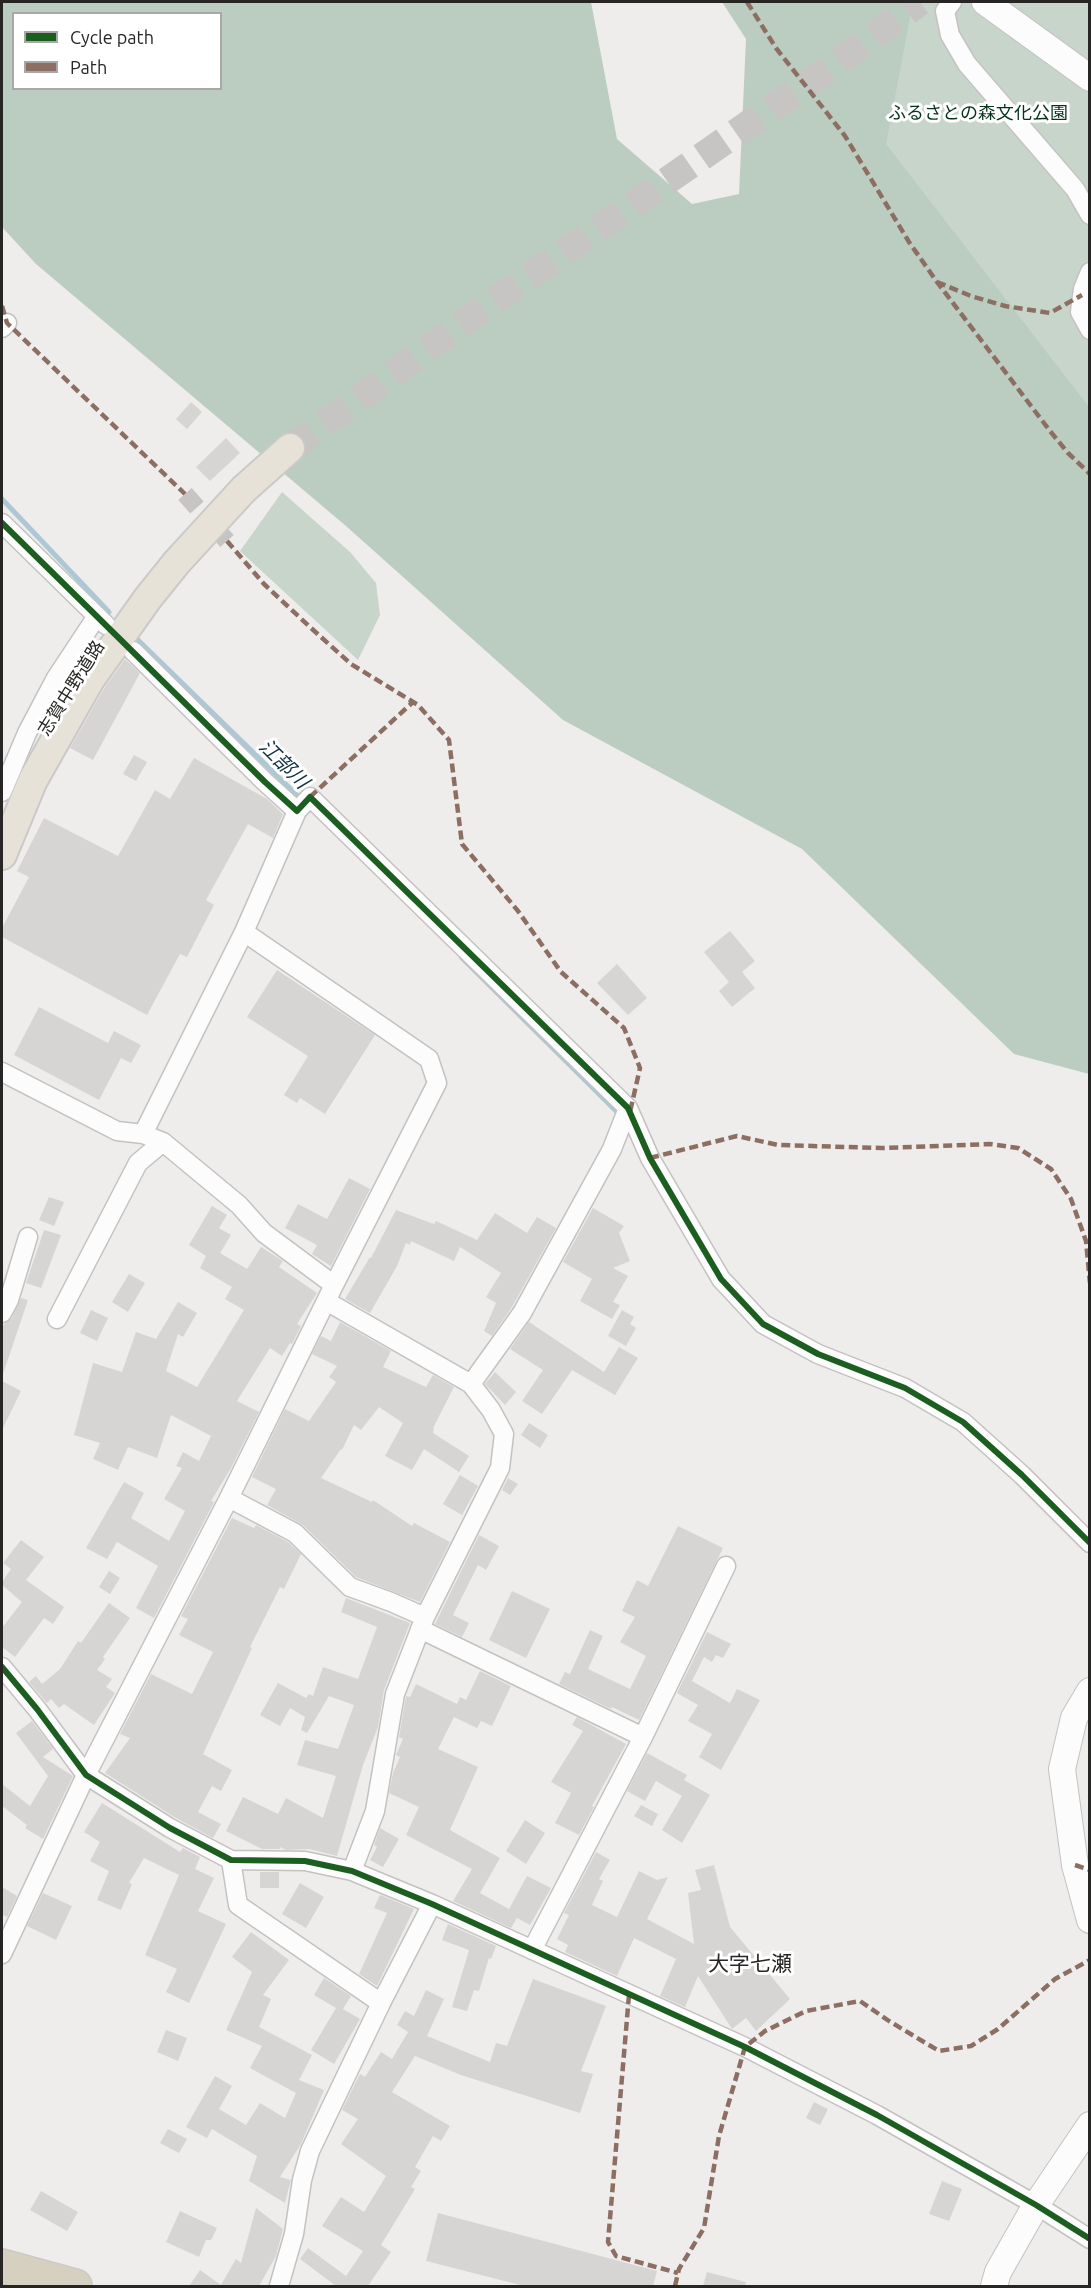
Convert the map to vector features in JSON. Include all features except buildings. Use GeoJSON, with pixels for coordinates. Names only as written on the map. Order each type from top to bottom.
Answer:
{"type":"FeatureCollection","features":[{"type":"Feature","properties":{"kind":"highway"},"geometry":{"type":"LineString","coordinates":[[2,2266],[75,2286]]}},
{"type":"Feature","properties":{"kind":"main road","name":"志賀中野道路"},"geometry":{"type":"LineString","coordinates":[[2,855],[33,780],[89,681],[128,625],[209,526],[244,489],[290,448]]}},
{"type":"Feature","properties":{"kind":"street"},"geometry":{"type":"LineString","coordinates":[[952,2],[945,11],[950,35],[967,64],[1075,189],[1089,215]]}},
{"type":"Feature","properties":{"kind":"street"},"geometry":{"type":"LineString","coordinates":[[985,2],[1089,78]]}},
{"type":"Feature","properties":{"kind":"street"},"geometry":{"type":"LineString","coordinates":[[1089,272],[1083,289],[1080,312],[1089,330]]}},
{"type":"Feature","properties":{"kind":"street"},"geometry":{"type":"LineString","coordinates":[[2,523],[101,620],[56,678],[27,733],[2,792]]}},
{"type":"Feature","properties":{"kind":"street"},"geometry":{"type":"LineString","coordinates":[[133,651],[297,811]]}},
{"type":"Feature","properties":{"kind":"street"},"geometry":{"type":"LineString","coordinates":[[143,1134],[243,932],[297,811],[310,797],[628,1108],[650,1158],[721,1279],[763,1323],[818,1354],[905,1388],[963,1422],[1022,1475],[1089,1543]]}},
{"type":"Feature","properties":{"kind":"street"},"geometry":{"type":"LineString","coordinates":[[2,1954],[86,1775],[229,1498],[437,1083],[429,1059],[243,932]]}},
{"type":"Feature","properties":{"kind":"street"},"geometry":{"type":"LineString","coordinates":[[2,1072],[117,1131],[143,1134],[163,1142],[239,1205],[264,1233],[330,1293],[471,1384],[491,1410],[504,1434],[500,1468],[422,1623],[395,1694],[375,1811],[352,1871]]}},
{"type":"Feature","properties":{"kind":"street"},"geometry":{"type":"LineString","coordinates":[[471,1384],[522,1313],[612,1149],[628,1108]]}},
{"type":"Feature","properties":{"kind":"street"},"geometry":{"type":"LineString","coordinates":[[57,1319],[138,1163],[163,1142]]}},
{"type":"Feature","properties":{"kind":"street"},"geometry":{"type":"LineString","coordinates":[[2,1313],[9,1300],[28,1237]]}},
{"type":"Feature","properties":{"kind":"street"},"geometry":{"type":"LineString","coordinates":[[229,1498],[296,1533],[350,1587],[391,1602],[422,1623],[643,1737]]}},
{"type":"Feature","properties":{"kind":"street"},"geometry":{"type":"LineString","coordinates":[[532,1950],[643,1737],[726,1566]]}},
{"type":"Feature","properties":{"kind":"street"},"geometry":{"type":"LineString","coordinates":[[2,1667],[37,1709],[86,1775],[170,1828],[231,1860],[305,1861],[352,1871],[432,1904],[755,2052],[877,2115],[1036,2205],[1089,2239]]}},
{"type":"Feature","properties":{"kind":"street"},"geometry":{"type":"LineString","coordinates":[[1089,1691],[1074,1718],[1062,1768],[1075,1865],[1089,1920]]}},
{"type":"Feature","properties":{"kind":"street"},"geometry":{"type":"LineString","coordinates":[[231,1860],[238,1905],[381,2003]]}},
{"type":"Feature","properties":{"kind":"street"},"geometry":{"type":"LineString","coordinates":[[279,2286],[294,2234],[302,2180],[310,2151],[381,2003],[432,1904]]}},
{"type":"Feature","properties":{"kind":"street"},"geometry":{"type":"LineString","coordinates":[[994,2286],[998,2272],[1036,2205],[1089,2125]]}},
{"type":"Feature","properties":{"kind":"green space"},"geometry":{"type":"Polygon","coordinates":[[[2,2],[591,2],[617,139],[692,204],[739,194],[746,39],[722,2],[913,2],[886,144],[1089,407],[1089,1074],[1014,1054],[802,849],[563,720],[346,526],[36,264],[2,227],[2,2]]]}},
{"type":"Feature","properties":{"kind":"green space","name":"ふるさとの森文化公園"},"geometry":{"type":"Polygon","coordinates":[[[768,2],[1089,2],[1089,445],[768,2]]]}},
{"type":"Feature","properties":{"kind":"green space"},"geometry":{"type":"Polygon","coordinates":[[[282,492],[350,552],[376,583],[380,615],[358,660],[240,551],[282,492]]]}},
{"type":"Feature","properties":{"kind":"waterway","name":"江部川"},"geometry":{"type":"LineString","coordinates":[[2,499],[109,612]]}},
{"type":"Feature","properties":{"kind":"waterway","name":"江部川"},"geometry":{"type":"LineString","coordinates":[[137,639],[302,800]]}},
{"type":"Feature","properties":{"kind":"waterway","name":"江部川"},"geometry":{"type":"LineString","coordinates":[[462,958],[616,1111]]}},
{"type":"Feature","properties":{"kind":"tunnel"},"geometry":{"type":"LineString","coordinates":[[290,448],[474,315],[812,80],[920,2]]}},
{"type":"Feature","properties":{"kind":"tunnel"},"geometry":{"type":"LineString","coordinates":[[185,494],[227,541]]}},
{"type":"Feature","properties":{"kind":"marked path"},"geometry":{"type":"LineString","coordinates":[[747,2],[776,48],[845,136],[909,242],[937,282],[1050,431],[1068,453],[1090,474]]}},
{"type":"Feature","properties":{"kind":"marked path"},"geometry":{"type":"LineString","coordinates":[[937,282],[971,296],[1005,306],[1050,313],[1082,295]]}},
{"type":"Feature","properties":{"kind":"marked path"},"geometry":{"type":"LineString","coordinates":[[2,306],[7,323],[185,494]]}},
{"type":"Feature","properties":{"kind":"marked path"},"geometry":{"type":"LineString","coordinates":[[227,541],[264,584],[351,664],[418,705],[449,740],[462,844],[518,911],[561,972],[624,1028],[640,1068],[630,1112]]}},
{"type":"Feature","properties":{"kind":"marked path"},"geometry":{"type":"LineString","coordinates":[[310,797],[413,702]]}},
{"type":"Feature","properties":{"kind":"marked path"},"geometry":{"type":"LineString","coordinates":[[650,1158],[737,1136],[778,1145],[882,1148],[990,1144],[1018,1148],[1051,1169],[1071,1199],[1086,1241],[1090,1283]]}},
{"type":"Feature","properties":{"kind":"marked path"},"geometry":{"type":"LineString","coordinates":[[1075,1865],[1090,1870]]}},
{"type":"Feature","properties":{"kind":"marked path"},"geometry":{"type":"LineString","coordinates":[[675,2286],[679,2269],[704,2228],[719,2136],[745,2047],[765,2031],[806,2011],[860,2001],[939,2051],[971,2046],[998,2029],[1055,1979],[1090,1960]]}},
{"type":"Feature","properties":{"kind":"marked path"},"geometry":{"type":"LineString","coordinates":[[629,1995],[608,2242],[616,2256],[678,2273]]}},
{"type":"Feature","properties":{"kind":"cycle path"},"geometry":{"type":"LineString","coordinates":[[2,523],[297,811],[310,797],[628,1108],[650,1158],[721,1279],[763,1324],[818,1354],[905,1388],[963,1422],[1022,1475],[1090,1543]]}},
{"type":"Feature","properties":{"kind":"cycle path"},"geometry":{"type":"LineString","coordinates":[[2,1667],[37,1709],[86,1775],[170,1828],[231,1860],[305,1861],[352,1871],[432,1904],[745,2047],[877,2115],[1036,2205],[1090,2239]]}},
{"type":"Feature","properties":{"kind":"district","name":"大字七瀬"},"geometry":{"type":"Point","coordinates":[750,1964]}}]}
